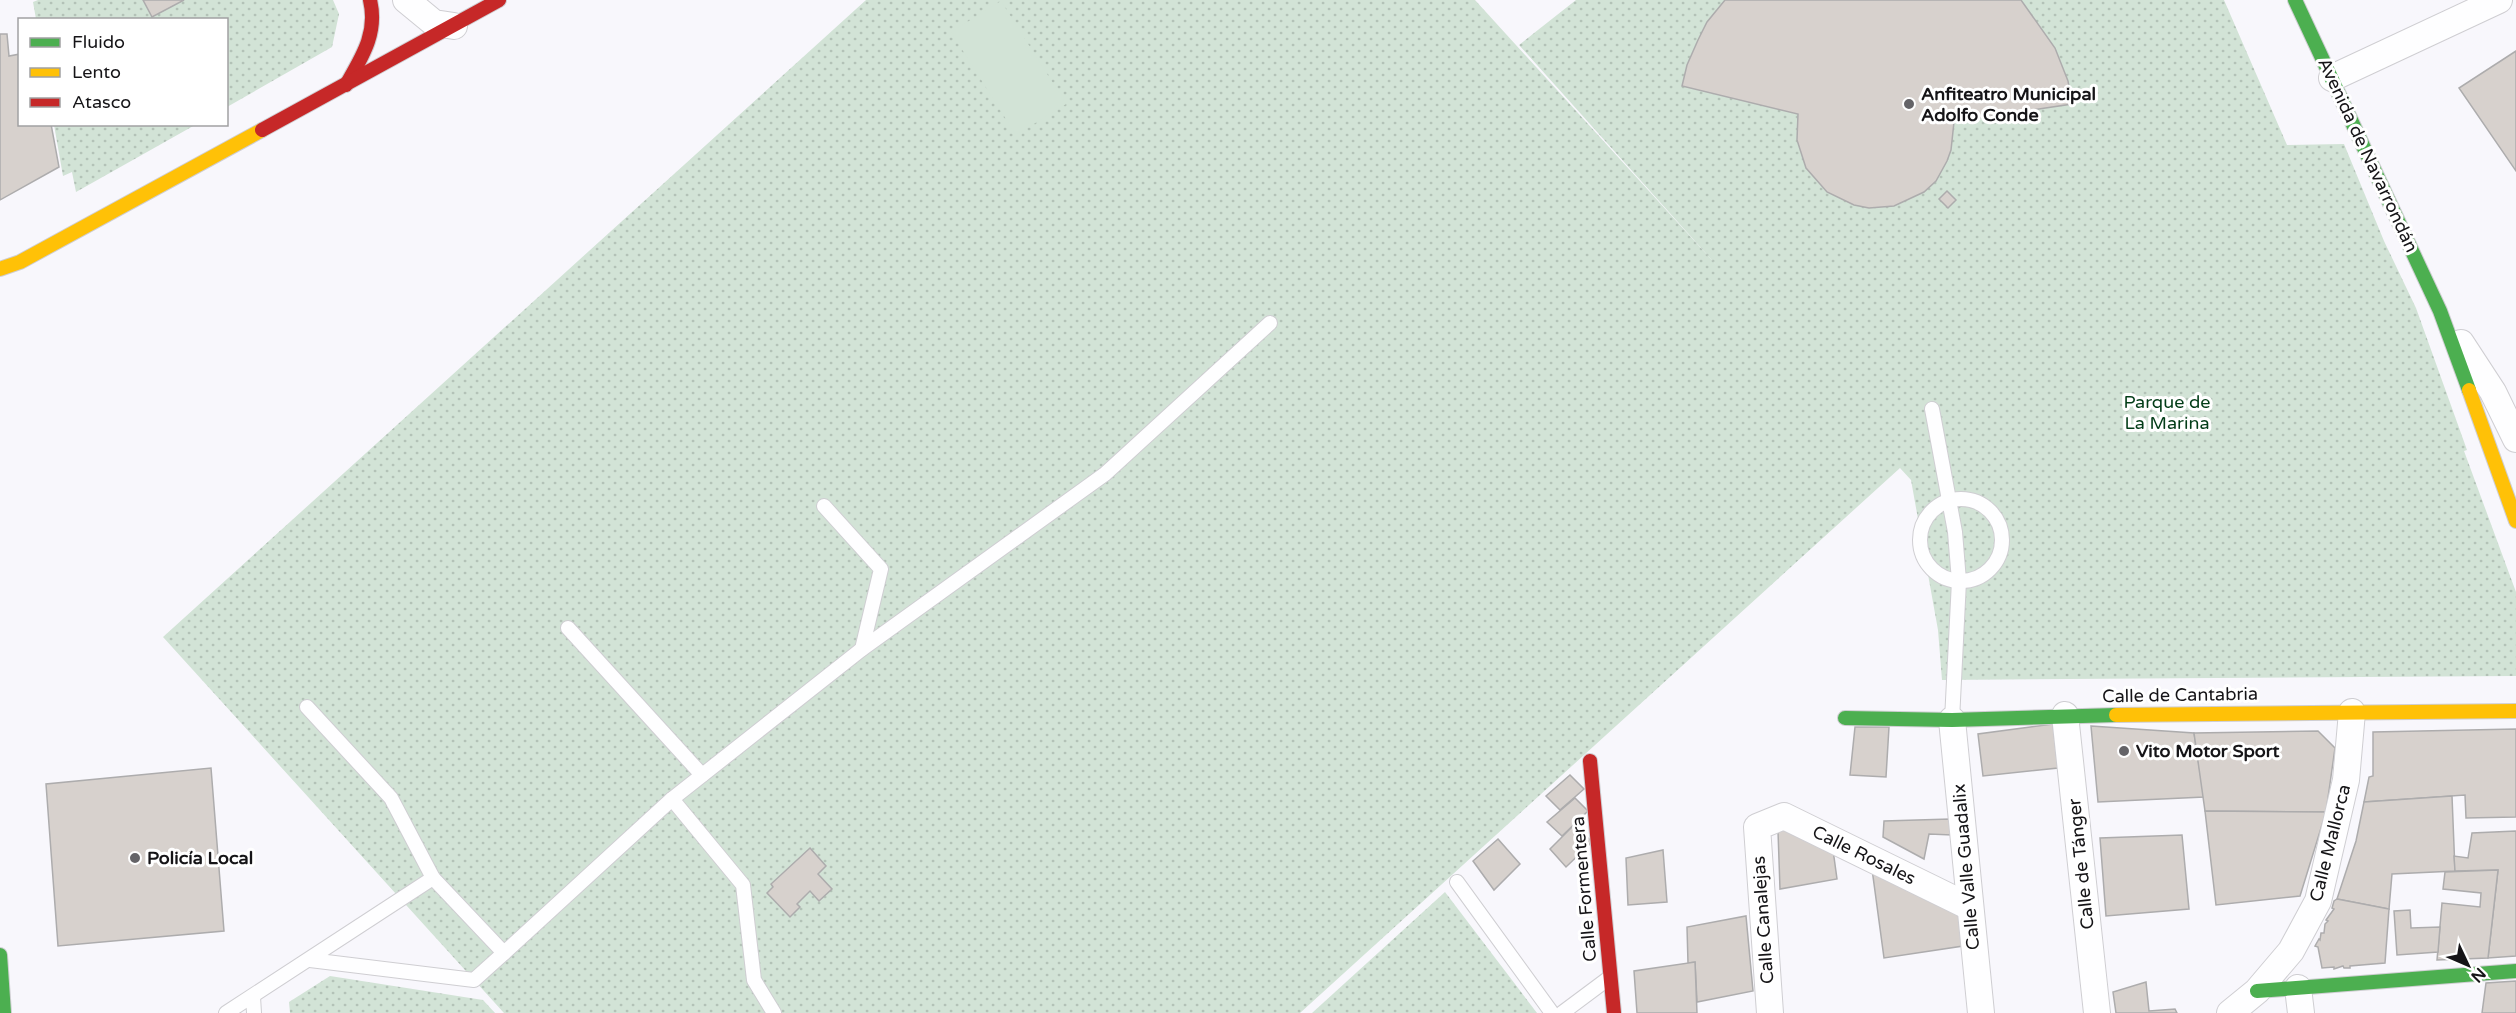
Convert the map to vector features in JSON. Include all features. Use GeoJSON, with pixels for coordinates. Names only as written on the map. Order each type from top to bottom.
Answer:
{"type":"FeatureCollection","features":[{"type":"Feature","properties":{"kind":"street"},"geometry":{"type":"LineString","coordinates":[[346,85],[372,39],[374,12],[370,0]]}},
{"type":"Feature","properties":{"kind":"street"},"geometry":{"type":"LineString","coordinates":[[406,0],[434,23],[454,26]]}},
{"type":"Feature","properties":{"kind":"street"},"geometry":{"type":"LineString","coordinates":[[0,269],[20,262],[499,0]]}},
{"type":"Feature","properties":{"kind":"street","name":"Avenida de Navarrondán"},"geometry":{"type":"LineString","coordinates":[[2295,0],[2440,311],[2516,521]]}},
{"type":"Feature","properties":{"kind":"street"},"geometry":{"type":"LineString","coordinates":[[2332,78],[2499,0]]}},
{"type":"Feature","properties":{"kind":"street"},"geometry":{"type":"LineString","coordinates":[[0,279],[20,262]]}},
{"type":"Feature","properties":{"kind":"street","name":"Avenida de Navarrondán"},"geometry":{"type":"LineString","coordinates":[[2440,311],[2493,392],[2516,439]]}},
{"type":"Feature","properties":{"kind":"street","name":"Calle de Cantabria"},"geometry":{"type":"LineString","coordinates":[[1845,718],[1952,720],[2065,715],[2516,711]]}},
{"type":"Feature","properties":{"kind":"street","name":"Calle Mallorca"},"geometry":{"type":"LineString","coordinates":[[2230,1013],[2257,991],[2291,951],[2318,901],[2346,780],[2352,712]]}},
{"type":"Feature","properties":{"kind":"street","name":"Calle de Tánger"},"geometry":{"type":"LineString","coordinates":[[2065,715],[2097,1013]]}},
{"type":"Feature","properties":{"kind":"street","name":"Calle Valle Guadalix"},"geometry":{"type":"LineString","coordinates":[[1952,720],[1981,1013]]}},
{"type":"Feature","properties":{"kind":"street","name":"Calle Formentera"},"geometry":{"type":"LineString","coordinates":[[1590,761],[1614,1013]]}},
{"type":"Feature","properties":{"kind":"street","name":"Calle Rosales"},"geometry":{"type":"LineString","coordinates":[[1756,827],[1784,816],[1970,907]]}},
{"type":"Feature","properties":{"kind":"street","name":"Calle Canalejas"},"geometry":{"type":"LineString","coordinates":[[1756,827],[1770,1013]]}},
{"type":"Feature","properties":{"kind":"street"},"geometry":{"type":"LineString","coordinates":[[0,955],[4,1013]]}},
{"type":"Feature","properties":{"kind":"street"},"geometry":{"type":"LineString","coordinates":[[2257,991],[2299,1000],[2516,971]]}},
{"type":"Feature","properties":{"kind":"lane"},"geometry":{"type":"LineString","coordinates":[[310,960],[474,980],[672,799],[862,649],[1105,474],[1270,323]]}},
{"type":"Feature","properties":{"kind":"lane"},"geometry":{"type":"LineString","coordinates":[[1932,409],[1955,532],[1959,581],[1952,720]]}},
{"type":"Feature","properties":{"kind":"lane"},"geometry":{"type":"LineString","coordinates":[[1959,499],[1980,503],[1998,521],[2002,535],[2001,549],[1996,562],[1986,573],[1973,580],[1959,581],[1947,579],[1935,573],[1921,552],[1920,539],[1922,527],[1928,515],[1937,506],[1959,499]]}},
{"type":"Feature","properties":{"kind":"lane"},"geometry":{"type":"LineString","coordinates":[[824,506],[881,569],[862,649]]}},
{"type":"Feature","properties":{"kind":"lane"},"geometry":{"type":"LineString","coordinates":[[568,628],[702,775]]}},
{"type":"Feature","properties":{"kind":"lane"},"geometry":{"type":"LineString","coordinates":[[307,707],[391,798],[433,878],[504,953]]}},
{"type":"Feature","properties":{"kind":"lane"},"geometry":{"type":"LineString","coordinates":[[672,799],[743,885],[754,980],[774,1013]]}},
{"type":"Feature","properties":{"kind":"lane"},"geometry":{"type":"LineString","coordinates":[[226,1013],[433,878]]}},
{"type":"Feature","properties":{"kind":"lane"},"geometry":{"type":"LineString","coordinates":[[1457,882],[1552,1013]]}},
{"type":"Feature","properties":{"kind":"lane"},"geometry":{"type":"LineString","coordinates":[[1562,1013],[1610,976]]}},
{"type":"Feature","properties":{"kind":"lane"},"geometry":{"type":"LineString","coordinates":[[253,997],[254,1013]]}},
{"type":"Feature","properties":{"kind":"green space"},"geometry":{"type":"Polygon","coordinates":[[[38,0],[333,0],[339,14],[332,47],[228,106],[228,18],[36,18],[33,2],[38,0]]]}},
{"type":"Feature","properties":{"kind":"green space","name":"Parque de La Marina"},"geometry":{"type":"Polygon","coordinates":[[[866,0],[1475,0],[1720,269],[1519,45],[1576,0],[2224,0],[2287,145],[2344,144],[2384,241],[2416,308],[2467,450],[2464,451],[2516,592],[2516,676],[1942,680],[1938,630],[1911,480],[1900,468],[1300,1013],[504,1013],[163,637],[866,0]]]}},
{"type":"Feature","properties":{"kind":"green space"},"geometry":{"type":"Polygon","coordinates":[[[1001,1],[1066,104],[1016,135],[951,32],[1001,1]]]}},
{"type":"Feature","properties":{"kind":"green space"},"geometry":{"type":"Polygon","coordinates":[[[54,126],[193,126],[76,192],[72,172],[63,176],[54,126]]]}},
{"type":"Feature","properties":{"kind":"green space"},"geometry":{"type":"Polygon","coordinates":[[[1445,892],[1537,1013],[1312,1013],[1445,892]]]}},
{"type":"Feature","properties":{"kind":"green space"},"geometry":{"type":"Polygon","coordinates":[[[330,976],[483,1000],[495,1013],[290,1013],[289,1002],[330,976]]]}},
{"type":"Feature","properties":{"kind":"building"},"geometry":{"type":"Polygon","coordinates":[[[143,0],[184,0],[152,17],[143,0]]]}},
{"type":"Feature","properties":{"kind":"building","name":"Anfiteatro Municipal Adolfo Conde"},"geometry":{"type":"Polygon","coordinates":[[[1725,0],[2021,0],[2055,48],[2068,81],[2072,104],[1954,122],[1951,150],[1947,161],[1936,181],[1924,192],[1894,206],[1869,208],[1854,205],[1827,192],[1806,168],[1797,140],[1798,114],[1682,86],[1687,65],[1707,22],[1725,0]]]}},
{"type":"Feature","properties":{"kind":"building"},"geometry":{"type":"Polygon","coordinates":[[[0,34],[7,34],[9,56],[18,54],[18,126],[51,126],[59,167],[0,200],[0,34]]]}},
{"type":"Feature","properties":{"kind":"building"},"geometry":{"type":"Polygon","coordinates":[[[2516,51],[2516,171],[2459,88],[2516,51]]]}},
{"type":"Feature","properties":{"kind":"building"},"geometry":{"type":"Polygon","coordinates":[[[1947,191],[1956,200],[1948,208],[1939,199],[1947,191]]]}},
{"type":"Feature","properties":{"kind":"building"},"geometry":{"type":"Polygon","coordinates":[[[2053,724],[2058,768],[1983,776],[1978,734],[2053,724]]]}},
{"type":"Feature","properties":{"kind":"building"},"geometry":{"type":"Polygon","coordinates":[[[2091,726],[2194,733],[2204,797],[2098,802],[2091,726]]]}},
{"type":"Feature","properties":{"kind":"building"},"geometry":{"type":"Polygon","coordinates":[[[1855,727],[1889,727],[1886,777],[1850,775],[1855,727]]]}},
{"type":"Feature","properties":{"kind":"building"},"geometry":{"type":"Polygon","coordinates":[[[2516,729],[2516,817],[2466,818],[2465,795],[2364,802],[2369,777],[2373,776],[2373,732],[2516,729]]]}},
{"type":"Feature","properties":{"kind":"building"},"geometry":{"type":"Polygon","coordinates":[[[2318,731],[2335,748],[2326,812],[2205,811],[2194,733],[2318,731]]]}},
{"type":"Feature","properties":{"kind":"building","name":"Policía Local"},"geometry":{"type":"Polygon","coordinates":[[[211,768],[224,931],[58,946],[46,784],[211,768]]]}},
{"type":"Feature","properties":{"kind":"building"},"geometry":{"type":"Polygon","coordinates":[[[1570,775],[1584,789],[1560,810],[1546,796],[1570,775]]]}},
{"type":"Feature","properties":{"kind":"building"},"geometry":{"type":"Polygon","coordinates":[[[2452,796],[2455,871],[2392,874],[2389,909],[2337,899],[2356,841],[2364,802],[2452,796]]]}},
{"type":"Feature","properties":{"kind":"building"},"geometry":{"type":"Polygon","coordinates":[[[1575,798],[1588,811],[1562,836],[1547,822],[1575,798]]]}},
{"type":"Feature","properties":{"kind":"building"},"geometry":{"type":"Polygon","coordinates":[[[2205,811],[2326,812],[2300,896],[2216,905],[2205,811]]]}},
{"type":"Feature","properties":{"kind":"building"},"geometry":{"type":"Polygon","coordinates":[[[1950,819],[1952,835],[1929,834],[1924,859],[1883,837],[1884,821],[1950,819]]]}},
{"type":"Feature","properties":{"kind":"building"},"geometry":{"type":"Polygon","coordinates":[[[1575,824],[1592,842],[1566,867],[1550,849],[1575,824]]]}},
{"type":"Feature","properties":{"kind":"building"},"geometry":{"type":"Polygon","coordinates":[[[1792,827],[1833,850],[1837,879],[1780,889],[1778,831],[1792,827]]]}},
{"type":"Feature","properties":{"kind":"building"},"geometry":{"type":"Polygon","coordinates":[[[2516,831],[2516,956],[2488,958],[2498,870],[2455,871],[2454,856],[2468,858],[2472,833],[2516,831]]]}},
{"type":"Feature","properties":{"kind":"building"},"geometry":{"type":"Polygon","coordinates":[[[2182,835],[2189,909],[2106,916],[2100,838],[2182,835]]]}},
{"type":"Feature","properties":{"kind":"building"},"geometry":{"type":"Polygon","coordinates":[[[1498,839],[1520,864],[1494,890],[1473,861],[1498,839]]]}},
{"type":"Feature","properties":{"kind":"building"},"geometry":{"type":"Polygon","coordinates":[[[810,848],[826,866],[818,874],[832,889],[819,901],[810,891],[797,904],[800,907],[790,917],[767,893],[773,887],[771,884],[810,848]]]}},
{"type":"Feature","properties":{"kind":"building"},"geometry":{"type":"Polygon","coordinates":[[[1663,850],[1667,902],[1628,905],[1626,858],[1663,850]]]}},
{"type":"Feature","properties":{"kind":"building"},"geometry":{"type":"Polygon","coordinates":[[[1872,869],[1960,912],[1963,946],[1884,958],[1872,869]]]}},
{"type":"Feature","properties":{"kind":"building"},"geometry":{"type":"Polygon","coordinates":[[[2498,870],[2488,958],[2437,960],[2442,903],[2480,907],[2481,893],[2443,889],[2445,872],[2498,870]]]}},
{"type":"Feature","properties":{"kind":"building"},"geometry":{"type":"Polygon","coordinates":[[[2337,899],[2389,909],[2385,963],[2350,966],[2350,968],[2343,966],[2334,969],[2334,967],[2322,968],[2318,947],[2315,946],[2320,940],[2321,933],[2324,933],[2325,924],[2328,921],[2326,920],[2334,909],[2332,908],[2334,901],[2337,899]]]}},
{"type":"Feature","properties":{"kind":"building"},"geometry":{"type":"Polygon","coordinates":[[[2410,910],[2411,928],[2440,927],[2438,952],[2397,955],[2394,911],[2410,910]]]}},
{"type":"Feature","properties":{"kind":"building"},"geometry":{"type":"Polygon","coordinates":[[[1746,916],[1753,991],[1697,1002],[1695,962],[1688,963],[1687,927],[1746,916]]]}},
{"type":"Feature","properties":{"kind":"building"},"geometry":{"type":"Polygon","coordinates":[[[1695,962],[1697,1013],[1637,1013],[1634,971],[1695,962]]]}},
{"type":"Feature","properties":{"kind":"building"},"geometry":{"type":"Polygon","coordinates":[[[2516,981],[2516,1013],[2482,1013],[2486,983],[2516,981]]]}},
{"type":"Feature","properties":{"kind":"building"},"geometry":{"type":"Polygon","coordinates":[[[2146,982],[2149,1011],[2175,1009],[2177,1013],[2116,1013],[2113,992],[2146,982]]]}},
{"type":"Feature","properties":{"kind":"traffic: fast"},"geometry":{"type":"LineString","coordinates":[[2295,0],[2440,311],[2469,390]]}},
{"type":"Feature","properties":{"kind":"traffic: fast"},"geometry":{"type":"LineString","coordinates":[[1845,718],[1952,720],[2116,715]]}},
{"type":"Feature","properties":{"kind":"traffic: fast"},"geometry":{"type":"LineString","coordinates":[[0,955],[4,1013]]}},
{"type":"Feature","properties":{"kind":"traffic: fast"},"geometry":{"type":"LineString","coordinates":[[2257,991],[2516,971]]}},
{"type":"Feature","properties":{"kind":"traffic: slow"},"geometry":{"type":"LineString","coordinates":[[0,269],[20,262],[262,130]]}},
{"type":"Feature","properties":{"kind":"traffic: slow"},"geometry":{"type":"LineString","coordinates":[[2469,390],[2516,521]]}},
{"type":"Feature","properties":{"kind":"traffic: slow"},"geometry":{"type":"LineString","coordinates":[[2116,715],[2516,711]]}},
{"type":"Feature","properties":{"kind":"traffic: jam"},"geometry":{"type":"LineString","coordinates":[[346,85],[363,55],[370,34],[372,23],[370,0]]}},
{"type":"Feature","properties":{"kind":"traffic: jam"},"geometry":{"type":"LineString","coordinates":[[262,130],[499,0]]}},
{"type":"Feature","properties":{"kind":"traffic: jam"},"geometry":{"type":"LineString","coordinates":[[1590,761],[1614,1013]]}},
{"type":"Feature","properties":{"kind":"place","name":"Anfiteatro Municipal Adolfo Conde"},"geometry":{"type":"Point","coordinates":[1909,104]}},
{"type":"Feature","properties":{"kind":"place","name":"Vito Motor Sport"},"geometry":{"type":"Point","coordinates":[2124,751]}},
{"type":"Feature","properties":{"kind":"place","name":"Policía Local"},"geometry":{"type":"Point","coordinates":[135,858]}}]}
